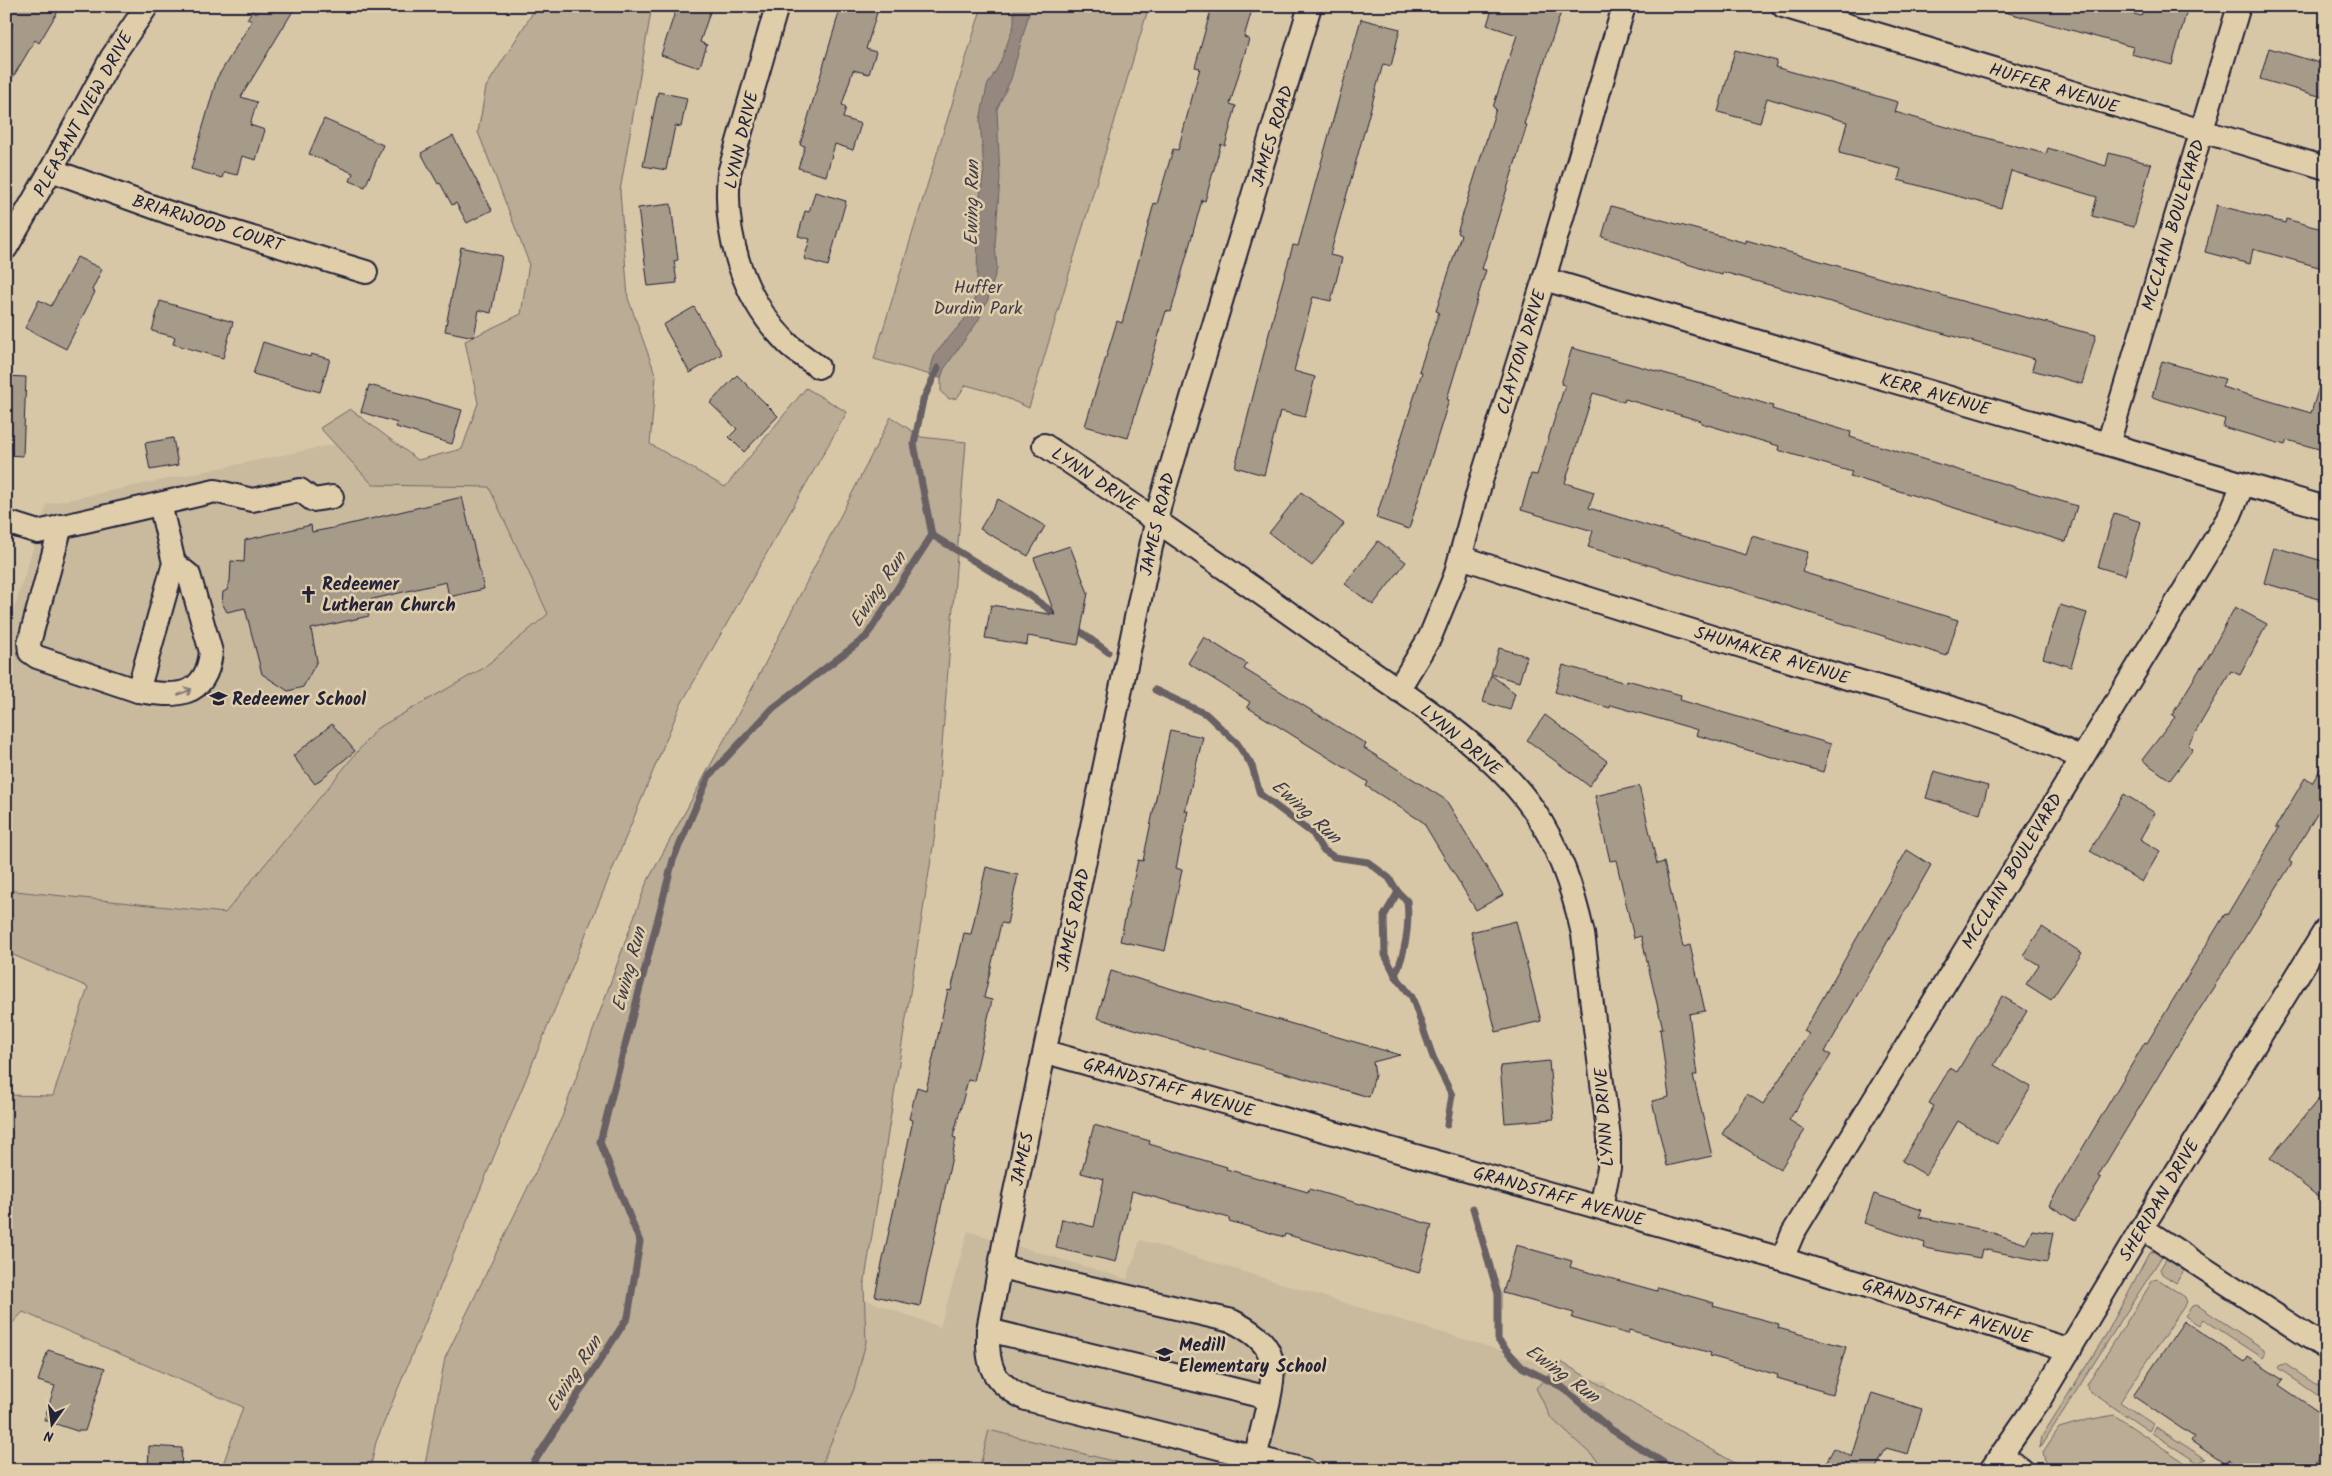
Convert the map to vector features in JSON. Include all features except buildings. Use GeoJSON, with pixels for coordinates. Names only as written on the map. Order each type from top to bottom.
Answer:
{"type":"FeatureCollection","features":[{"type":"Feature","properties":{"kind":"street","name":"PLEASANT VIEW DRIVE"},"geometry":{"type":"LineString","coordinates":[[6,248],[112,57],[147,6]]}},
{"type":"Feature","properties":{"kind":"street","name":"LYNN DRIVE"},"geometry":{"type":"LineString","coordinates":[[777,6],[729,174],[727,195],[731,231],[745,281],[762,313],[788,344],[818,367]]}},
{"type":"Feature","properties":{"kind":"street","name":"JAMES ROAD"},"geometry":{"type":"LineString","coordinates":[[1046,1052],[1157,520],[1310,6]]}},
{"type":"Feature","properties":{"kind":"street","name":"CLAYTON DRIVE"},"geometry":{"type":"LineString","coordinates":[[1398,690],[1441,615],[1461,557],[1481,481],[1544,279],[1624,6]]}},
{"type":"Feature","properties":{"kind":"street","name":"HUFFER AVENUE"},"geometry":{"type":"LineString","coordinates":[[1783,6],[2326,168]]}},
{"type":"Feature","properties":{"kind":"street","name":"MCCLAIN BOULEVARD"},"geometry":{"type":"LineString","coordinates":[[2108,444],[2239,6]]}},
{"type":"Feature","properties":{"kind":"street","name":"BRIARWOOD COURT"},"geometry":{"type":"LineString","coordinates":[[51,170],[170,213],[366,272]]}},
{"type":"Feature","properties":{"kind":"street","name":"KERR AVENUE"},"geometry":{"type":"LineString","coordinates":[[1544,279],[2326,508]]}},
{"type":"Feature","properties":{"kind":"street","name":"LYNN DRIVE"},"geometry":{"type":"LineString","coordinates":[[1044,445],[1157,520],[1447,725],[1496,766],[1517,789],[1538,817],[1566,872],[1582,934],[1605,1093],[1609,1138],[1609,1168],[1601,1207]]}},
{"type":"Feature","properties":{"kind":"street","name":"MCCLAIN BOULEVARD"},"geometry":{"type":"LineString","coordinates":[[1782,1259],[1793,1233],[2230,515],[2243,484]]}},
{"type":"Feature","properties":{"kind":"street"},"geometry":{"type":"LineString","coordinates":[[6,522],[38,532],[215,491],[252,500],[294,490],[305,493],[312,500],[332,497]]}},
{"type":"Feature","properties":{"kind":"street"},"geometry":{"type":"LineString","coordinates":[[138,691],[174,564],[160,504]]}},
{"type":"Feature","properties":{"kind":"street"},"geometry":{"type":"LineString","coordinates":[[61,526],[28,643],[30,652],[37,657],[138,691],[168,696],[179,695],[193,688],[204,678],[210,665],[211,652],[188,575],[174,564]]}},
{"type":"Feature","properties":{"kind":"street","name":"SHUMAKER AVENUE"},"geometry":{"type":"LineString","coordinates":[[1461,557],[1586,599],[1986,720],[2081,758]]}},
{"type":"Feature","properties":{"kind":"street","name":"SHERIDAN DRIVE"},"geometry":{"type":"LineString","coordinates":[[1996,1462],[2070,1350],[2142,1228],[2326,929]]}},
{"type":"Feature","properties":{"kind":"street","name":"GRANDSTAFF AVENUE"},"geometry":{"type":"LineString","coordinates":[[1046,1052],[1782,1259],[2070,1350]]}},
{"type":"Feature","properties":{"kind":"street","name":"JAMES"},"geometry":{"type":"LineString","coordinates":[[1046,1052],[1005,1239],[988,1330],[989,1360],[996,1378],[1008,1389],[1026,1398],[1306,1470]]}},
{"type":"Feature","properties":{"kind":"street"},"geometry":{"type":"LineString","coordinates":[[2142,1228],[2326,1348]]}},
{"type":"Feature","properties":{"kind":"street"},"geometry":{"type":"LineString","coordinates":[[1001,1267],[1232,1321],[1248,1329],[1262,1342],[1270,1354],[1274,1365],[1274,1380],[1256,1457]]}},
{"type":"Feature","properties":{"kind":"street"},"geometry":{"type":"LineString","coordinates":[[988,1330],[1269,1398]]}},
{"type":"Feature","properties":{"kind":"street"},"geometry":{"type":"LineString","coordinates":[[1996,1462],[2022,1470]]}},
{"type":"Feature","properties":{"kind":"shaded area"},"geometry":{"type":"Polygon","coordinates":[[[1014,6],[1031,6],[1011,79],[997,109],[1000,178],[995,245],[997,268],[988,299],[978,321],[944,369],[941,378],[929,374],[935,354],[964,320],[974,303],[977,284],[978,208],[984,171],[980,120],[987,86],[1000,63],[1014,25],[1014,6]]]}},
{"type":"Feature","properties":{"kind":"shaded area","name":"Redeemer School"},"geometry":{"type":"Polygon","coordinates":[[[335,444],[373,484],[489,487],[548,614],[482,669],[376,729],[225,913],[6,890],[6,634],[47,504],[335,444]]]}},
{"type":"Feature","properties":{"kind":"shaded area","name":"Medill Elementary School"},"geometry":{"type":"Polygon","coordinates":[[[968,1231],[1127,1279],[1140,1240],[1607,1383],[1593,1438],[1636,1470],[777,1470],[801,1276],[940,1327],[968,1231]]]}},
{"type":"Feature","properties":{"kind":"green space"},"geometry":{"type":"Polygon","coordinates":[[[537,6],[652,6],[620,191],[628,298],[656,376],[650,444],[725,487],[806,388],[847,412],[680,706],[376,1442],[370,1470],[221,1470],[243,1407],[23,1312],[6,1330],[6,1095],[53,1096],[88,987],[6,952],[6,890],[225,913],[376,729],[482,669],[548,614],[489,487],[373,485],[320,428],[350,409],[418,460],[462,449],[478,403],[465,341],[521,314],[529,263],[478,132],[486,87],[537,6]]]}},
{"type":"Feature","properties":{"kind":"green space","name":"Huffer Durdin Park"},"geometry":{"type":"Polygon","coordinates":[[[982,6],[1149,6],[1029,408],[995,393],[966,385],[957,398],[949,399],[941,392],[941,378],[874,359],[982,6]]]}},
{"type":"Feature","properties":{"kind":"green space"},"geometry":{"type":"Polygon","coordinates":[[[891,417],[921,437],[966,442],[935,834],[864,1286],[866,1342],[854,1389],[819,1470],[424,1470],[445,1358],[562,1117],[646,884],[755,683],[891,417]]]}},
{"type":"Feature","properties":{"kind":"green space"},"geometry":{"type":"Polygon","coordinates":[[[2157,1250],[2164,1253],[2040,1448],[2042,1436],[2107,1333],[2149,1253],[2157,1250]]]}},
{"type":"Feature","properties":{"kind":"green space"},"geometry":{"type":"Polygon","coordinates":[[[2168,1256],[2186,1267],[2176,1283],[2162,1274],[2160,1269],[2168,1256]]]}},
{"type":"Feature","properties":{"kind":"green space"},"geometry":{"type":"Polygon","coordinates":[[[2158,1279],[2185,1297],[2187,1302],[2120,1402],[2153,1424],[2149,1431],[2088,1390],[2087,1385],[2153,1280],[2158,1279]]]}},
{"type":"Feature","properties":{"kind":"green space"},"geometry":{"type":"Polygon","coordinates":[[[2197,1305],[2264,1349],[2265,1355],[2263,1358],[2203,1319],[2199,1325],[2185,1316],[2192,1306],[2197,1305]]]}},
{"type":"Feature","properties":{"kind":"green space"},"geometry":{"type":"Polygon","coordinates":[[[1561,1362],[1747,1470],[1608,1470],[1551,1418],[1536,1388],[1561,1362]]]}},
{"type":"Feature","properties":{"kind":"green space"},"geometry":{"type":"Polygon","coordinates":[[[2285,1364],[2326,1391],[2323,1399],[2278,1368],[2280,1365],[2285,1364]]]}},
{"type":"Feature","properties":{"kind":"green space"},"geometry":{"type":"Polygon","coordinates":[[[2114,1415],[2196,1470],[2052,1470],[2045,1462],[2043,1452],[2059,1428],[2114,1415]]]}},
{"type":"Feature","properties":{"kind":"green space"},"geometry":{"type":"Polygon","coordinates":[[[2156,1427],[2206,1459],[2198,1463],[2152,1433],[2156,1427]]]}},
{"type":"Feature","properties":{"kind":"green space"},"geometry":{"type":"Polygon","coordinates":[[[989,1430],[1136,1467],[1135,1470],[979,1470],[989,1430]]]}},
{"type":"Feature","properties":{"kind":"waterway","name":"Ewing Run"},"geometry":{"type":"LineString","coordinates":[[529,1470],[628,1317],[640,1242],[600,1142],[673,860],[709,776],[773,708],[866,637],[932,535],[914,444],[923,400],[938,368]]}},
{"type":"Feature","properties":{"kind":"waterway","name":"Ewing Run"},"geometry":{"type":"LineString","coordinates":[[932,535],[1029,595],[1061,618]]}},
{"type":"Feature","properties":{"kind":"waterway","name":"Ewing Run"},"geometry":{"type":"LineString","coordinates":[[1074,627],[1108,652]]}},
{"type":"Feature","properties":{"kind":"waterway","name":"Ewing Run"},"geometry":{"type":"LineString","coordinates":[[1155,690],[1206,714],[1237,743],[1252,766],[1260,794],[1313,834],[1322,849],[1334,857],[1368,862],[1389,878],[1398,892],[1384,916],[1385,955],[1395,975],[1412,997],[1433,1057],[1452,1095],[1447,1125]]}},
{"type":"Feature","properties":{"kind":"waterway"},"geometry":{"type":"LineString","coordinates":[[1395,975],[1404,949],[1408,920],[1407,901],[1398,892]]}},
{"type":"Feature","properties":{"kind":"waterway","name":"Ewing Run"},"geometry":{"type":"LineString","coordinates":[[1473,1208],[1498,1294],[1498,1340],[1522,1367],[1562,1387],[1609,1428],[1675,1470]]}},
{"type":"Feature","properties":{"kind":"place","name":"Redeemer Lutheran Church"},"geometry":{"type":"Point","coordinates":[308,594]}},
{"type":"Feature","properties":{"kind":"place","name":"Redeemer School"},"geometry":{"type":"Point","coordinates":[218,699]}},
{"type":"Feature","properties":{"kind":"place","name":"Medill Elementary School"},"geometry":{"type":"Point","coordinates":[1165,1355]}}]}
